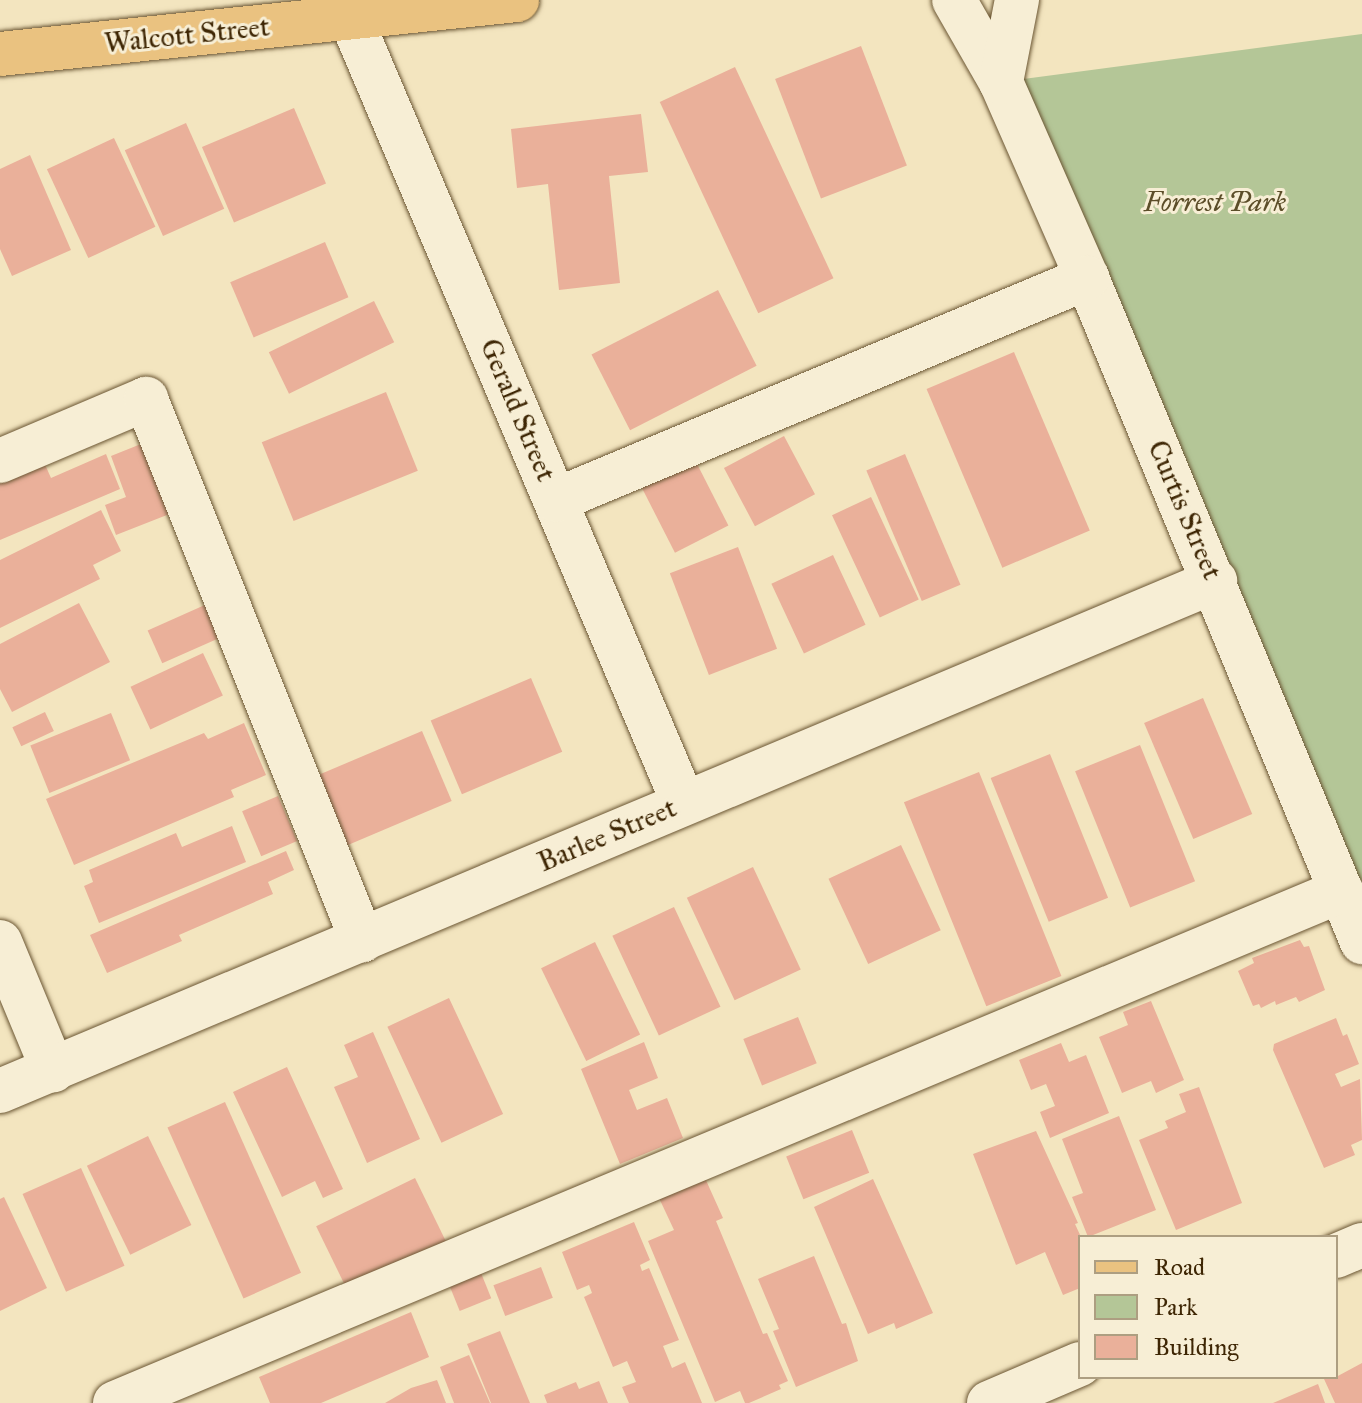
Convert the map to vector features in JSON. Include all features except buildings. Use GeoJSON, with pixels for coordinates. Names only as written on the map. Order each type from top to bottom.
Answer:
{"type":"FeatureCollection","features":[{"type":"Feature","properties":{"kind":"main road","name":"Walcott Street"},"geometry":{"type":"LineString","coordinates":[[0,54],[517,0]]}},
{"type":"Feature","properties":{"kind":"street","name":"Curtis Street"},"geometry":{"type":"LineString","coordinates":[[954,0],[1001,82],[1087,278],[1362,942]]}},
{"type":"Feature","properties":{"kind":"street"},"geometry":{"type":"LineString","coordinates":[[1001,82],[1017,0]]}},
{"type":"Feature","properties":{"kind":"street","name":"Gerald Street"},"geometry":{"type":"LineString","coordinates":[[351,19],[683,802]]}},
{"type":"Feature","properties":{"kind":"street"},"geometry":{"type":"LineString","coordinates":[[556,500],[1087,278]]}},
{"type":"Feature","properties":{"kind":"street"},"geometry":{"type":"LineString","coordinates":[[0,461],[146,399],[362,940]]}},
{"type":"Feature","properties":{"kind":"street","name":"Barlee Street"},"geometry":{"type":"LineString","coordinates":[[0,1091],[1215,581]]}},
{"type":"Feature","properties":{"kind":"street"},"geometry":{"type":"LineString","coordinates":[[115,1403],[1341,891]]}},
{"type":"Feature","properties":{"kind":"street"},"geometry":{"type":"LineString","coordinates":[[0,942],[53,1070]]}},
{"type":"Feature","properties":{"kind":"street"},"geometry":{"type":"LineString","coordinates":[[1338,1255],[1362,1245]]}},
{"type":"Feature","properties":{"kind":"street"},"geometry":{"type":"LineString","coordinates":[[989,1403],[1078,1365]]}},
{"type":"Feature","properties":{"kind":"green space","name":"Forrest Park"},"geometry":{"type":"Polygon","coordinates":[[[1362,34],[1362,942],[1001,82],[1362,34]]]}}]}
